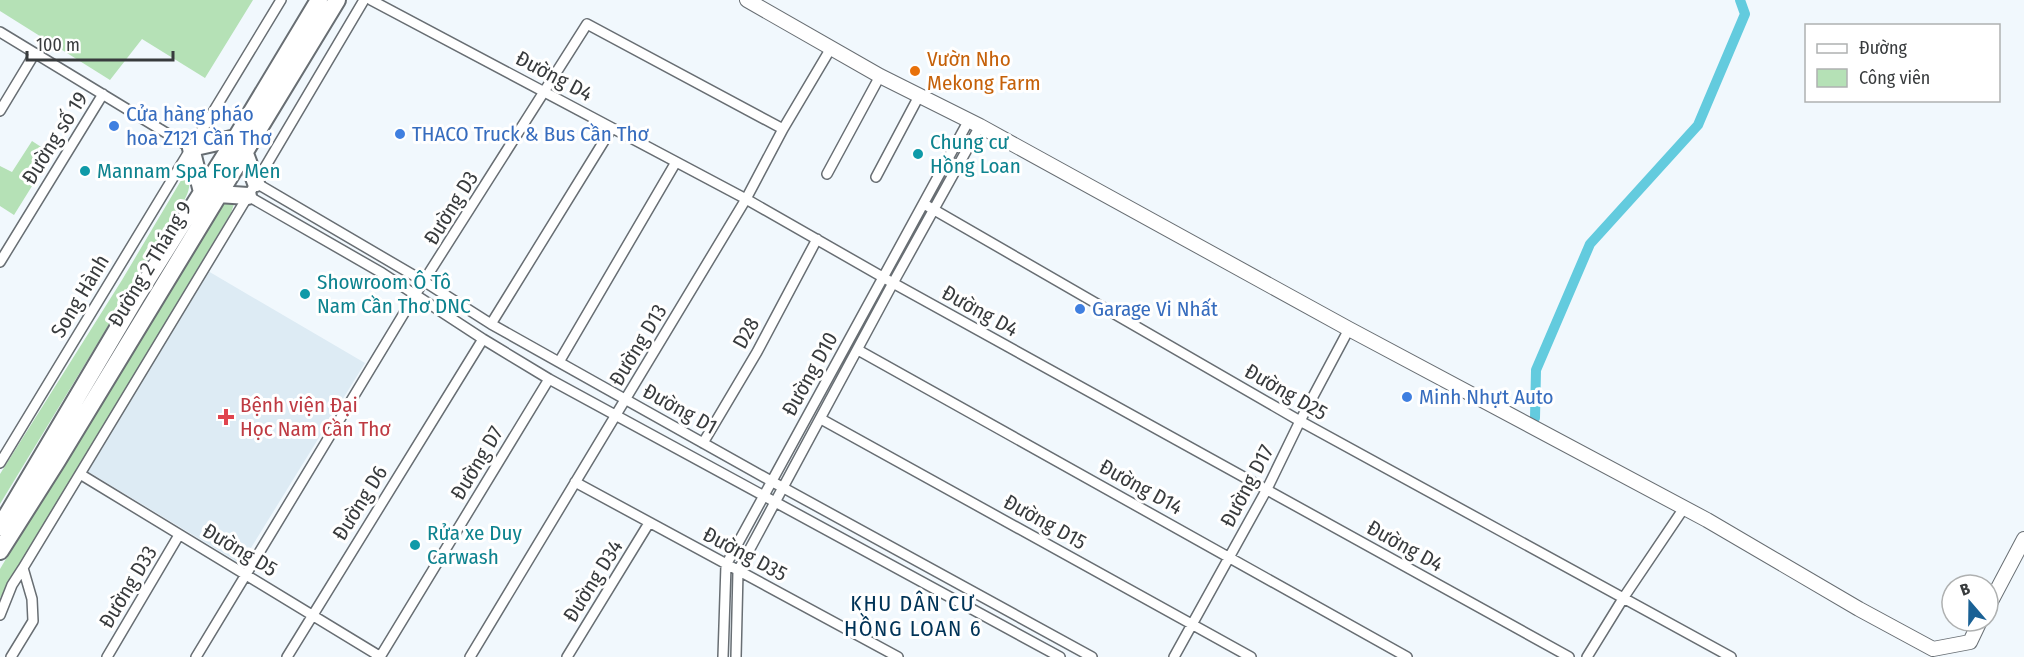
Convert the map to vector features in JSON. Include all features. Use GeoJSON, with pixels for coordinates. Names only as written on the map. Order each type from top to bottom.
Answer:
{"type":"FeatureCollection","features":[{"type":"Feature","properties":{"kind":"highway","name":"Đường 2 Tháng 9"},"geometry":{"type":"LineString","coordinates":[[240,145],[319,0]]}},
{"type":"Feature","properties":{"kind":"highway","name":"Đường 2 Tháng 9"},"geometry":{"type":"LineString","coordinates":[[0,551],[64,451],[210,193],[337,0]]}},
{"type":"Feature","properties":{"kind":"highway"},"geometry":{"type":"LineString","coordinates":[[240,145],[252,190],[210,193],[191,148],[240,145]]}},
{"type":"Feature","properties":{"kind":"highway","name":"Đường 2 Tháng 9"},"geometry":{"type":"LineString","coordinates":[[0,527],[137,296],[210,193]]}},
{"type":"Feature","properties":{"kind":"street","name":"Song Hành"},"geometry":{"type":"LineString","coordinates":[[0,463],[281,0]]}},
{"type":"Feature","properties":{"kind":"street"},"geometry":{"type":"LineString","coordinates":[[0,615],[12,585],[252,190],[364,0]]}},
{"type":"Feature","properties":{"kind":"street","name":"Đường D4"},"geometry":{"type":"LineString","coordinates":[[371,0],[746,199],[888,281],[1569,657]]}},
{"type":"Feature","properties":{"kind":"street"},"geometry":{"type":"LineString","coordinates":[[747,0],[880,76],[975,123],[1349,329],[1684,508],[1931,653],[1970,642],[1974,633]]}},
{"type":"Feature","properties":{"kind":"street","name":"Đường D3"},"geometry":{"type":"LineString","coordinates":[[196,657],[415,295],[586,24],[783,129]]}},
{"type":"Feature","properties":{"kind":"street"},"geometry":{"type":"LineString","coordinates":[[0,32],[191,148]]}},
{"type":"Feature","properties":{"kind":"street","name":"Đường D13"},"geometry":{"type":"LineString","coordinates":[[470,657],[746,199],[783,129],[831,48]]}},
{"type":"Feature","properties":{"kind":"street"},"geometry":{"type":"LineString","coordinates":[[0,111],[35,53]]}},
{"type":"Feature","properties":{"kind":"street"},"geometry":{"type":"LineString","coordinates":[[827,174],[880,76]]}},
{"type":"Feature","properties":{"kind":"street","name":"Đường số 19"},"geometry":{"type":"LineString","coordinates":[[0,262],[103,94]]}},
{"type":"Feature","properties":{"kind":"street"},"geometry":{"type":"LineString","coordinates":[[876,177],[919,96]]}},
{"type":"Feature","properties":{"kind":"street","name":"Đường D10"},"geometry":{"type":"LineString","coordinates":[[736,657],[738,571],[858,350],[924,204],[975,123]]}},
{"type":"Feature","properties":{"kind":"street","name":"Đường D10"},"geometry":{"type":"LineString","coordinates":[[723,657],[726,565],[771,481],[888,281],[934,209],[975,123]]}},
{"type":"Feature","properties":{"kind":"street"},"geometry":{"type":"LineString","coordinates":[[491,324],[612,128]]}},
{"type":"Feature","properties":{"kind":"street"},"geometry":{"type":"LineString","coordinates":[[559,362],[676,162]]}},
{"type":"Feature","properties":{"kind":"street","name":"Đường D1"},"geometry":{"type":"LineString","coordinates":[[252,190],[425,282],[491,324],[626,400],[1092,657]]}},
{"type":"Feature","properties":{"kind":"street","name":"Đường D1"},"geometry":{"type":"LineString","coordinates":[[252,190],[549,379],[1060,657]]}},
{"type":"Feature","properties":{"kind":"street","name":"Đường D25"},"geometry":{"type":"LineString","coordinates":[[924,204],[1300,421],[1731,657]]}},
{"type":"Feature","properties":{"kind":"street","name":"D28"},"geometry":{"type":"LineString","coordinates":[[703,443],[757,351],[817,239]]}},
{"type":"Feature","properties":{"kind":"street","name":"Đường D17"},"geometry":{"type":"LineString","coordinates":[[1174,657],[1267,489],[1349,329]]}},
{"type":"Feature","properties":{"kind":"street","name":"Đường D6"},"geometry":{"type":"LineString","coordinates":[[287,657],[483,339]]}},
{"type":"Feature","properties":{"kind":"street","name":"Đường D14"},"geometry":{"type":"LineString","coordinates":[[858,350],[1407,657]]}},
{"type":"Feature","properties":{"kind":"street","name":"Đường D7"},"geometry":{"type":"LineString","coordinates":[[380,657],[549,379]]}},
{"type":"Feature","properties":{"kind":"street","name":"Đường D15"},"geometry":{"type":"LineString","coordinates":[[822,418],[1251,657]]}},
{"type":"Feature","properties":{"kind":"street","name":"Đường D5"},"geometry":{"type":"LineString","coordinates":[[80,474],[380,657]]}},
{"type":"Feature","properties":{"kind":"street","name":"Đường D35"},"geometry":{"type":"LineString","coordinates":[[575,482],[898,657]]}},
{"type":"Feature","properties":{"kind":"street"},"geometry":{"type":"LineString","coordinates":[[1587,657],[1684,508]]}},
{"type":"Feature","properties":{"kind":"street","name":"Đường D34"},"geometry":{"type":"LineString","coordinates":[[567,657],[649,523]]}},
{"type":"Feature","properties":{"kind":"street","name":"Đường D33"},"geometry":{"type":"LineString","coordinates":[[107,657],[179,535]]}},
{"type":"Feature","properties":{"kind":"street"},"geometry":{"type":"LineString","coordinates":[[2000,584],[2024,539]]}},
{"type":"Feature","properties":{"kind":"street"},"geometry":{"type":"LineString","coordinates":[[11,657],[33,621],[32,599],[23,568]]}},
{"type":"Feature","properties":{"kind":"shaded area","name":"Bệnh viện Đại Học Nam Cần Thơ"},"geometry":{"type":"Polygon","coordinates":[[[208,271],[365,363],[241,564],[87,471],[208,271]]]}},
{"type":"Feature","properties":{"kind":"green space"},"geometry":{"type":"Polygon","coordinates":[[[0,0],[253,0],[205,78],[142,39],[110,80],[0,11],[0,0]]]}},
{"type":"Feature","properties":{"kind":"green space"},"geometry":{"type":"Polygon","coordinates":[[[32,141],[52,154],[14,215],[0,206],[0,166],[12,172],[32,141]]]}},
{"type":"Feature","properties":{"kind":"green space"},"geometry":{"type":"Polygon","coordinates":[[[186,172],[189,187],[184,201],[0,504],[0,474],[122,280],[186,172]]]}},
{"type":"Feature","properties":{"kind":"green space"},"geometry":{"type":"Polygon","coordinates":[[[226,200],[234,204],[231,213],[0,598],[0,569],[226,200]]]}},
{"type":"Feature","properties":{"kind":"waterway"},"geometry":{"type":"LineString","coordinates":[[1535,418],[1536,370],[1590,244],[1698,125],[1745,14],[1740,0]]}},
{"type":"Feature","properties":{"kind":"place","name":"Vườn Nho Mekong Farm"},"geometry":{"type":"Point","coordinates":[915,71]}},
{"type":"Feature","properties":{"kind":"place","name":"Cửa hàng pháo hoa Z121 Cần Thơ"},"geometry":{"type":"Point","coordinates":[114,126]}},
{"type":"Feature","properties":{"kind":"place","name":"THACO Truck & Bus Cần Thơ"},"geometry":{"type":"Point","coordinates":[400,134]}},
{"type":"Feature","properties":{"kind":"place","name":"Chung cư Hồng Loan"},"geometry":{"type":"Point","coordinates":[918,154]}},
{"type":"Feature","properties":{"kind":"place","name":"Mannam Spa For Men"},"geometry":{"type":"Point","coordinates":[85,171]}},
{"type":"Feature","properties":{"kind":"place","name":"Showroom Ô Tô Nam Cần Thơ DNC"},"geometry":{"type":"Point","coordinates":[305,294]}},
{"type":"Feature","properties":{"kind":"place","name":"Garage Vi Nhất"},"geometry":{"type":"Point","coordinates":[1080,309]}},
{"type":"Feature","properties":{"kind":"place","name":"Minh Nhựt Auto"},"geometry":{"type":"Point","coordinates":[1407,397]}},
{"type":"Feature","properties":{"kind":"place","name":"Bệnh viện Đại Học Nam Cần Thơ"},"geometry":{"type":"Point","coordinates":[226,417]}},
{"type":"Feature","properties":{"kind":"place","name":"Rửa xe Duy Carwash"},"geometry":{"type":"Point","coordinates":[415,545]}},
{"type":"Feature","properties":{"kind":"district","name":"KHU DÂN CƯ HỒNG LOAN 6"},"geometry":{"type":"Point","coordinates":[913,616]}}]}
